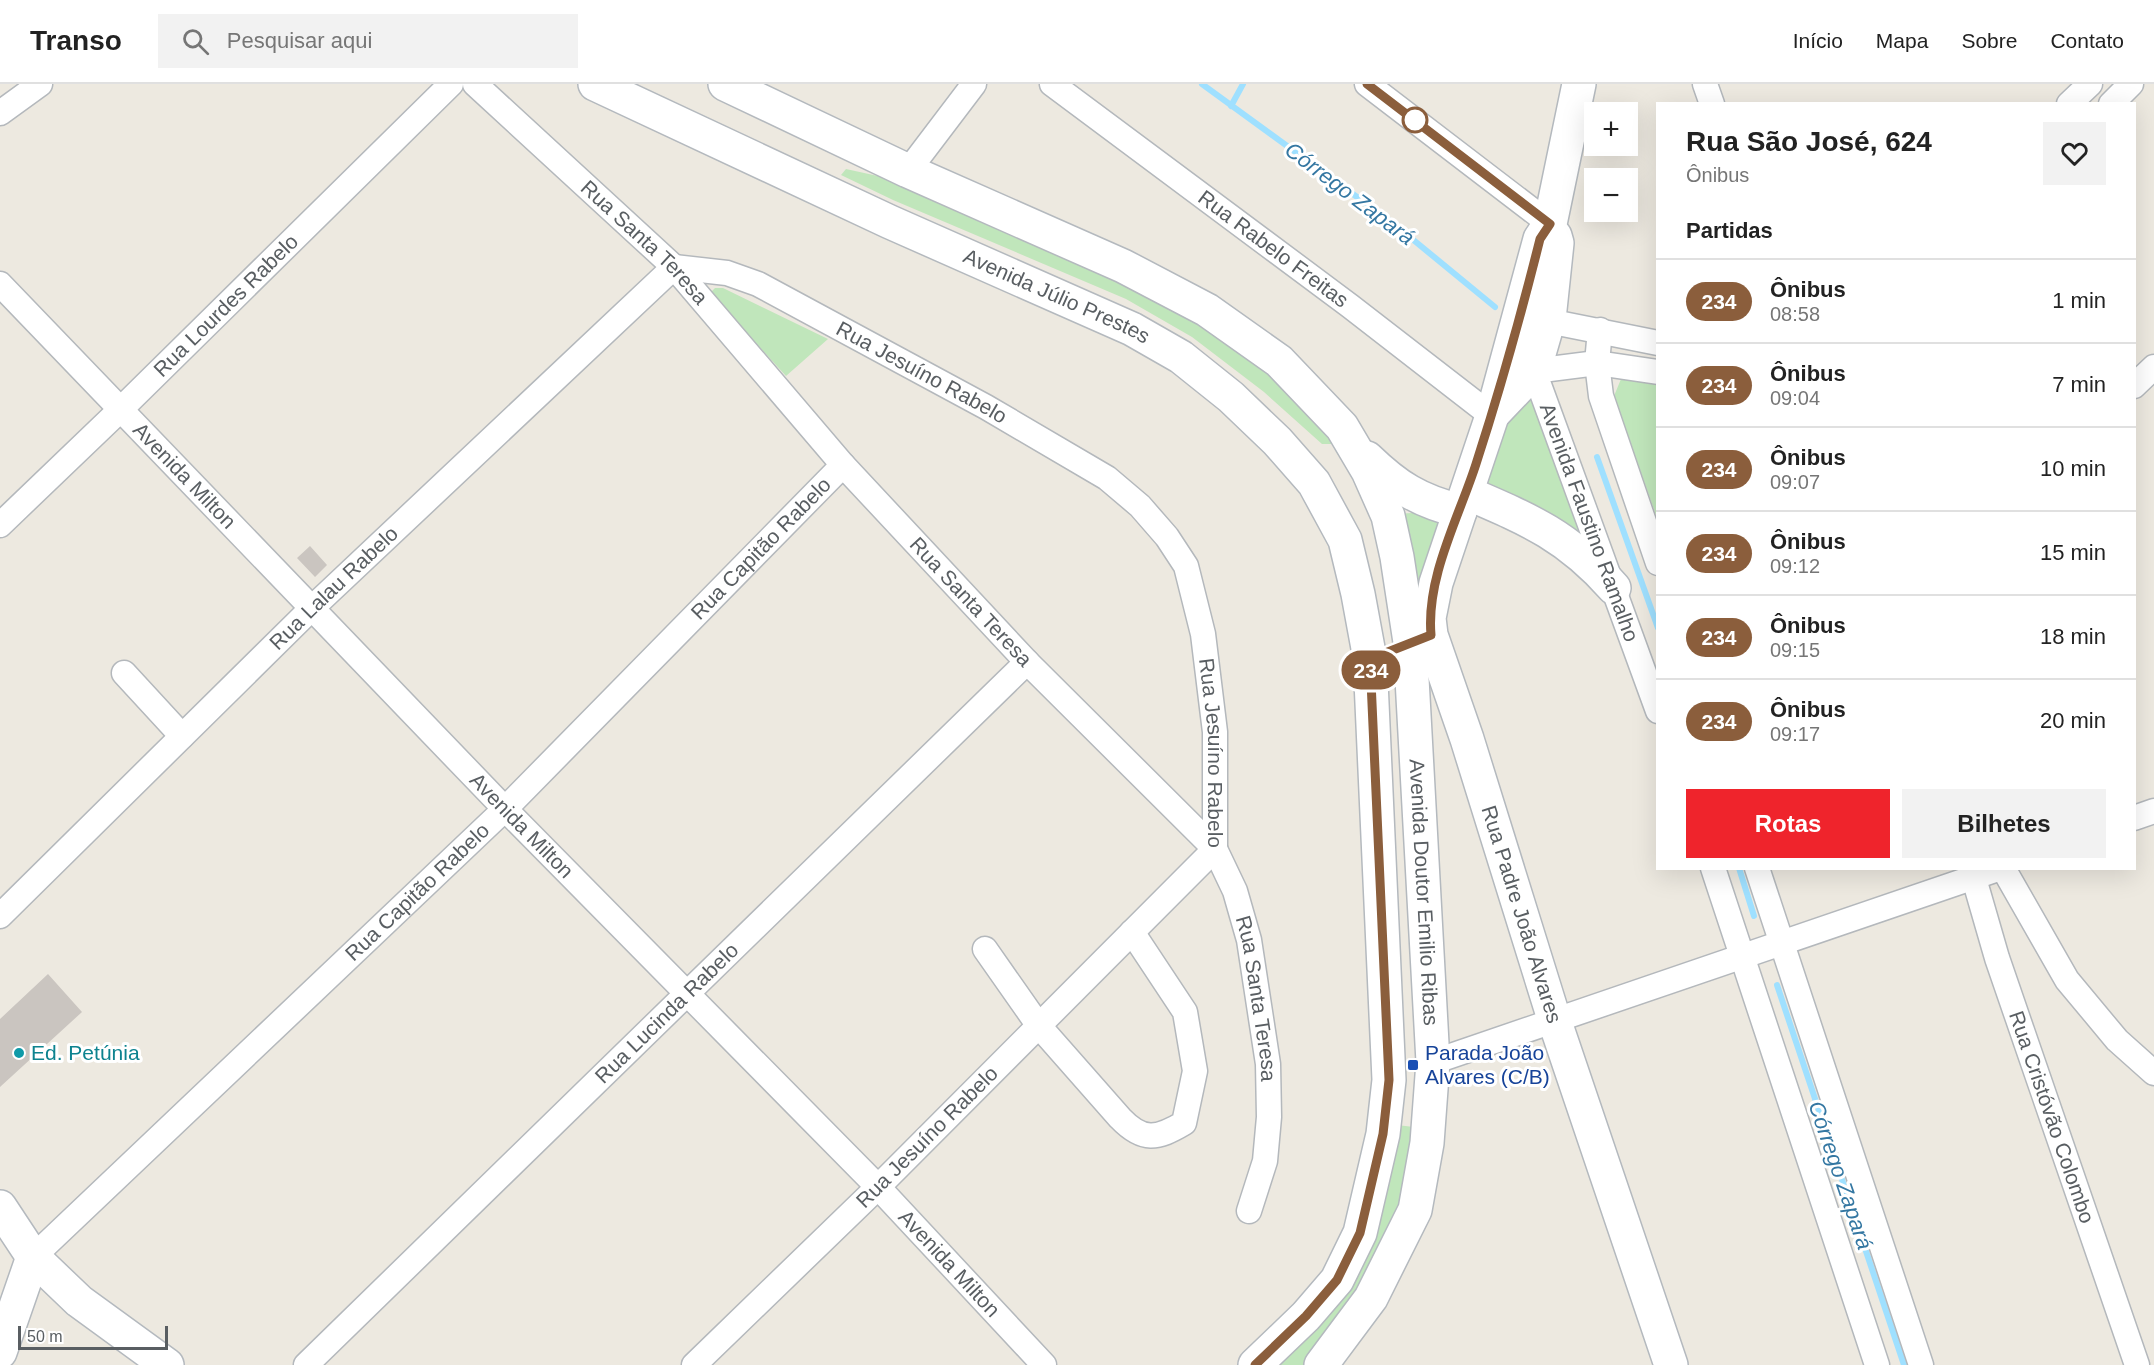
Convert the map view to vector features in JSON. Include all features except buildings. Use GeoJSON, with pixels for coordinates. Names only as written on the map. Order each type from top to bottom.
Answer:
{"type":"FeatureCollection","features":[{"type":"Feature","properties":{"kind":"main road","name":"Avenida Júlio Prestes"},"geometry":{"type":"LineString","coordinates":[[595,84],[890,222],[1132,329],[1181,357],[1239,404],[1277,441],[1314,483],[1345,540],[1370,659],[1389,1080],[1383,1134],[1360,1233],[1337,1280],[1306,1316],[1255,1365]]}},
{"type":"Feature","properties":{"kind":"main road"},"geometry":{"type":"LineString","coordinates":[[725,84],[908,171],[1123,266],[1207,310],[1280,361],[1342,427],[1356,448],[1388,516],[1420,639],[1370,659]]}},
{"type":"Feature","properties":{"kind":"main road","name":"Avenida Doutor Emilio Ribas"},"geometry":{"type":"LineString","coordinates":[[1323,1364],[1371,1298],[1415,1210],[1427,1143],[1433,1062],[1416,752],[1420,639],[1430,618],[1436,583],[1492,416],[1527,326],[1540,239],[1550,224],[1579,84]]}},
{"type":"Feature","properties":{"kind":"main road","name":"Avenida Doutor Emilio Ribas"},"geometry":{"type":"LineString","coordinates":[[1492,416],[1534,371],[1527,326]]}},
{"type":"Feature","properties":{"kind":"main road"},"geometry":{"type":"LineString","coordinates":[[1356,448],[1388,478],[1420,499],[1464,502],[1527,519],[1556,535],[1592,563],[1614,588]]}},
{"type":"Feature","properties":{"kind":"main road","name":"Rua Padre João Alvares"},"geometry":{"type":"LineString","coordinates":[[1420,639],[1467,739],[1555,1022],[1671,1365]]}},
{"type":"Feature","properties":{"kind":"main road"},"geometry":{"type":"LineString","coordinates":[[1416,752],[1440,742],[1467,739]]}},
{"type":"Feature","properties":{"kind":"main road"},"geometry":{"type":"LineString","coordinates":[[0,1207],[33,1257],[79,1301],[167,1365]]}},
{"type":"Feature","properties":{"kind":"main road"},"geometry":{"type":"LineString","coordinates":[[0,1352],[33,1257]]}},
{"type":"Feature","properties":{"kind":"street"},"geometry":{"type":"LineString","coordinates":[[0,112],[40,84]]}},
{"type":"Feature","properties":{"kind":"street","name":"Rua Lourdes Rabelo"},"geometry":{"type":"LineString","coordinates":[[0,525],[451,84]]}},
{"type":"Feature","properties":{"kind":"street","name":"Rua Santa Teresa"},"geometry":{"type":"LineString","coordinates":[[475,84],[674,267],[843,465],[1027,662],[1215,849],[1235,891],[1249,940],[1268,1064],[1269,1117],[1265,1161],[1249,1211]]}},
{"type":"Feature","properties":{"kind":"street"},"geometry":{"type":"LineString","coordinates":[[908,171],[974,84]]}},
{"type":"Feature","properties":{"kind":"street","name":"Rua Rabelo Freitas"},"geometry":{"type":"LineString","coordinates":[[1052,84],[1350,306],[1492,416]]}},
{"type":"Feature","properties":{"kind":"street"},"geometry":{"type":"LineString","coordinates":[[1367,84],[1550,224]]}},
{"type":"Feature","properties":{"kind":"street"},"geometry":{"type":"LineString","coordinates":[[1705,84],[1711,102]]}},
{"type":"Feature","properties":{"kind":"street"},"geometry":{"type":"LineString","coordinates":[[2071,102],[2090,84]]}},
{"type":"Feature","properties":{"kind":"street"},"geometry":{"type":"LineString","coordinates":[[2113,102],[2132,84]]}},
{"type":"Feature","properties":{"kind":"street","name":"Rua Lalau Rabelo"},"geometry":{"type":"LineString","coordinates":[[0,916],[312,608],[674,267]]}},
{"type":"Feature","properties":{"kind":"street","name":"Rua Jesuíno Rabelo"},"geometry":{"type":"LineString","coordinates":[[674,267],[727,273],[758,284],[986,406],[1107,478],[1140,506],[1167,537],[1186,566],[1203,634],[1215,732],[1215,849],[878,1187],[694,1365]]}},
{"type":"Feature","properties":{"kind":"street","name":"Avenida Milton"},"geometry":{"type":"LineString","coordinates":[[0,284],[505,809],[878,1187],[1044,1365]]}},
{"type":"Feature","properties":{"kind":"street"},"geometry":{"type":"LineString","coordinates":[[1527,326],[1600,330],[1656,343]]}},
{"type":"Feature","properties":{"kind":"street"},"geometry":{"type":"LineString","coordinates":[[1600,330],[1597,363],[1601,396],[1656,557]]}},
{"type":"Feature","properties":{"kind":"street"},"geometry":{"type":"LineString","coordinates":[[1534,371],[1597,363],[1656,372]]}},
{"type":"Feature","properties":{"kind":"street"},"geometry":{"type":"LineString","coordinates":[[2136,384],[2154,367]]}},
{"type":"Feature","properties":{"kind":"street","name":"Avenida Faustino Ramalho"},"geometry":{"type":"LineString","coordinates":[[1534,371],[1656,705]]}},
{"type":"Feature","properties":{"kind":"street","name":"Rua Capitão Rabelo"},"geometry":{"type":"LineString","coordinates":[[33,1257],[505,809],[843,465]]}},
{"type":"Feature","properties":{"kind":"street","name":"Rua Lucinda Rabelo"},"geometry":{"type":"LineString","coordinates":[[306,1365],[1027,662]]}},
{"type":"Feature","properties":{"kind":"street"},"geometry":{"type":"LineString","coordinates":[[124,674],[182,736]]}},
{"type":"Feature","properties":{"kind":"street"},"geometry":{"type":"LineString","coordinates":[[2136,817],[2154,811]]}},
{"type":"Feature","properties":{"kind":"street"},"geometry":{"type":"LineString","coordinates":[[1714,870],[1877,1365]]}},
{"type":"Feature","properties":{"kind":"street"},"geometry":{"type":"LineString","coordinates":[[1758,870],[1921,1365]]}},
{"type":"Feature","properties":{"kind":"street"},"geometry":{"type":"LineString","coordinates":[[1433,1062],[1744,958],[1973,874],[1992,870]]}},
{"type":"Feature","properties":{"kind":"street"},"geometry":{"type":"LineString","coordinates":[[2003,870],[2067,980],[2117,1040],[2154,1072]]}},
{"type":"Feature","properties":{"kind":"street","name":"Rua Cristóvão Colombo"},"geometry":{"type":"LineString","coordinates":[[1973,874],[1998,958],[2138,1365]]}},
{"type":"Feature","properties":{"kind":"street"},"geometry":{"type":"LineString","coordinates":[[985,949],[1039,1026],[1134,1132],[1161,1136],[1184,1123],[1194,1071],[1185,1012],[1132,932]]}},
{"type":"Feature","properties":{"kind":"green space"},"geometry":{"type":"Polygon","coordinates":[[[846,169],[896,180],[1165,298],[1323,414],[1334,444],[1322,444],[1264,392],[1192,337],[1126,299],[893,200],[841,175],[846,169]]]}},
{"type":"Feature","properties":{"kind":"green space"},"geometry":{"type":"Polygon","coordinates":[[[715,288],[723,288],[828,339],[786,376],[710,293],[715,288]]]}},
{"type":"Feature","properties":{"kind":"green space"},"geometry":{"type":"Polygon","coordinates":[[[1656,378],[1656,515],[1614,396],[1621,379],[1656,378]]]}},
{"type":"Feature","properties":{"kind":"green space"},"geometry":{"type":"Polygon","coordinates":[[[1537,384],[1591,544],[1477,488],[1496,414],[1537,384]]]}},
{"type":"Feature","properties":{"kind":"green space"},"geometry":{"type":"Polygon","coordinates":[[[1449,511],[1421,583],[1407,577],[1394,514],[1449,511]]]}},
{"type":"Feature","properties":{"kind":"green space"},"geometry":{"type":"Polygon","coordinates":[[[1397,1125],[1422,1128],[1382,1267],[1306,1365],[1267,1365],[1307,1332],[1397,1125]]]}},
{"type":"Feature","properties":{"kind":"waterway","name":"Córrego Zapará"},"geometry":{"type":"LineString","coordinates":[[1202,84],[1394,224],[1495,307]]}},
{"type":"Feature","properties":{"kind":"waterway"},"geometry":{"type":"LineString","coordinates":[[1231,106],[1243,84]]}},
{"type":"Feature","properties":{"kind":"waterway","name":"Córrego Zapará"},"geometry":{"type":"LineString","coordinates":[[1597,457],[1656,622]]}},
{"type":"Feature","properties":{"kind":"waterway","name":"Córrego Zapará"},"geometry":{"type":"LineString","coordinates":[[1740,870],[1754,916]]}},
{"type":"Feature","properties":{"kind":"waterway","name":"Córrego Zapará"},"geometry":{"type":"LineString","coordinates":[[1777,985],[1904,1365]]}},
{"type":"Feature","properties":{"kind":"bus line","name":"234"},"geometry":{"type":"LineString","coordinates":[[1255,1365],[1306,1316],[1337,1280],[1360,1233],[1383,1134],[1389,1080],[1370,659],[1431,635],[1430,618],[1436,583],[1492,416],[1540,239],[1550,224],[1367,84]]}},
{"type":"Feature","properties":{"kind":"place","name":"Ed. Petúnia"},"geometry":{"type":"Point","coordinates":[19,1053]}},
{"type":"Feature","properties":{"kind":"place","name":"Parada João Alvares (C/B)"},"geometry":{"type":"Point","coordinates":[1413,1065]}}]}
